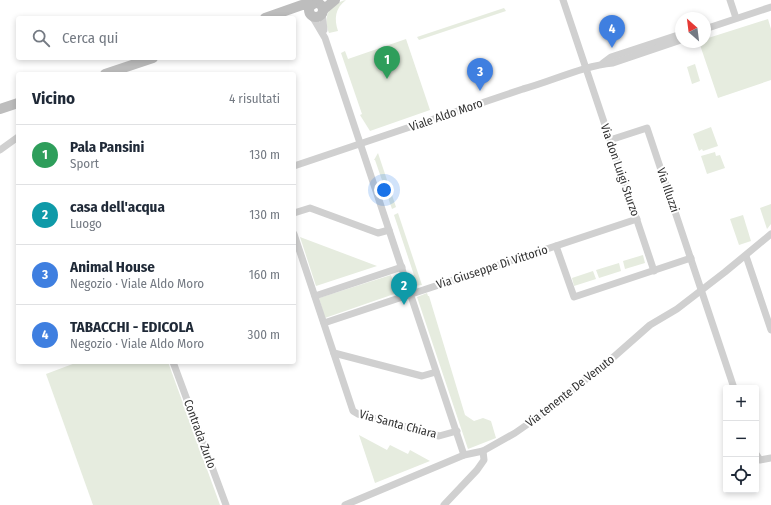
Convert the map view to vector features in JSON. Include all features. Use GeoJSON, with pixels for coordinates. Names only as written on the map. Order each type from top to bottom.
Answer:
{"type":"FeatureCollection","features":[{"type":"Feature","properties":{"kind":"main road"},"geometry":{"type":"LineString","coordinates":[[286,16],[318,9],[335,0]]}},
{"type":"Feature","properties":{"kind":"main road"},"geometry":{"type":"LineString","coordinates":[[271,16],[302,5],[318,9]]}},
{"type":"Feature","properties":{"kind":"main road"},"geometry":{"type":"LineString","coordinates":[[123,71],[148,60]]}},
{"type":"Feature","properties":{"kind":"main road"},"geometry":{"type":"LineString","coordinates":[[0,109],[16,104]]}},
{"type":"Feature","properties":{"kind":"street","name":"Via don Luigi Sturzo"},"geometry":{"type":"LineString","coordinates":[[563,0],[654,271]]}},
{"type":"Feature","properties":{"kind":"street"},"geometry":{"type":"LineString","coordinates":[[730,0],[736,18]]}},
{"type":"Feature","properties":{"kind":"street"},"geometry":{"type":"LineString","coordinates":[[711,27],[771,7]]}},
{"type":"Feature","properties":{"kind":"street"},"geometry":{"type":"LineString","coordinates":[[318,9],[322,20],[325,38],[464,455]]}},
{"type":"Feature","properties":{"kind":"street","name":"Viale Aldo Moro"},"geometry":{"type":"LineString","coordinates":[[601,64],[611,57],[675,36]]}},
{"type":"Feature","properties":{"kind":"street","name":"Viale Aldo Moro"},"geometry":{"type":"LineString","coordinates":[[296,165],[516,91],[539,85],[601,64],[613,63],[675,42]]}},
{"type":"Feature","properties":{"kind":"street","name":"Via Illuzzi"},"geometry":{"type":"LineString","coordinates":[[610,140],[647,128],[733,385]]}},
{"type":"Feature","properties":{"kind":"street"},"geometry":{"type":"LineString","coordinates":[[0,150],[16,138]]}},
{"type":"Feature","properties":{"kind":"street"},"geometry":{"type":"LineString","coordinates":[[296,212],[310,208],[378,233],[389,230]]}},
{"type":"Feature","properties":{"kind":"street","name":"Via Giuseppe Di Vittorio"},"geometry":{"type":"LineString","coordinates":[[324,322],[637,219]]}},
{"type":"Feature","properties":{"kind":"street","name":"Via tenente De Venuto"},"geometry":{"type":"LineString","coordinates":[[345,505],[464,455],[483,451],[515,433],[538,417],[608,362],[650,325],[677,309],[746,256],[771,234]]}},
{"type":"Feature","properties":{"kind":"street"},"geometry":{"type":"LineString","coordinates":[[296,240],[334,353],[422,376],[436,372]]}},
{"type":"Feature","properties":{"kind":"street"},"geometry":{"type":"LineString","coordinates":[[556,246],[574,297],[690,258]]}},
{"type":"Feature","properties":{"kind":"street"},"geometry":{"type":"LineString","coordinates":[[746,256],[771,330]]}},
{"type":"Feature","properties":{"kind":"street"},"geometry":{"type":"LineString","coordinates":[[315,296],[402,267]]}},
{"type":"Feature","properties":{"kind":"street","name":"Via Santa Chiara"},"geometry":{"type":"LineString","coordinates":[[334,353],[353,411],[355,413],[439,436],[457,432]]}},
{"type":"Feature","properties":{"kind":"street","name":"Contrada Zurlo"},"geometry":{"type":"LineString","coordinates":[[174,364],[226,505]]}},
{"type":"Feature","properties":{"kind":"street"},"geometry":{"type":"LineString","coordinates":[[444,505],[481,465],[484,460],[483,451]]}},
{"type":"Feature","properties":{"kind":"street"},"geometry":{"type":"LineString","coordinates":[[758,457],[760,460],[771,458]]}},
{"type":"Feature","properties":{"kind":"shaded area"},"geometry":{"type":"Polygon","coordinates":[[[346,0],[342,3],[336,14],[338,31],[329,33],[327,27],[328,12],[335,5],[346,0]]]}},
{"type":"Feature","properties":{"kind":"shaded area"},"geometry":{"type":"Polygon","coordinates":[[[504,8],[506,11],[419,40],[417,37],[504,8]]]}},
{"type":"Feature","properties":{"kind":"shaded area"},"geometry":{"type":"Polygon","coordinates":[[[768,19],[771,29],[771,80],[718,98],[701,48],[711,48],[711,37],[768,19]]]}},
{"type":"Feature","properties":{"kind":"shaded area"},"geometry":{"type":"Polygon","coordinates":[[[406,39],[430,110],[370,131],[360,115],[362,114],[341,53],[345,51],[348,59],[406,39]]]}},
{"type":"Feature","properties":{"kind":"shaded area"},"geometry":{"type":"Polygon","coordinates":[[[695,64],[700,81],[692,84],[687,67],[695,64]]]}},
{"type":"Feature","properties":{"kind":"shaded area"},"geometry":{"type":"Polygon","coordinates":[[[711,127],[718,146],[699,151],[693,134],[711,127]]]}},
{"type":"Feature","properties":{"kind":"shaded area"},"geometry":{"type":"Polygon","coordinates":[[[715,152],[716,156],[720,155],[725,168],[707,174],[701,156],[715,152]]]}},
{"type":"Feature","properties":{"kind":"shaded area"},"geometry":{"type":"Polygon","coordinates":[[[378,153],[396,207],[392,209],[374,160],[378,153]]]}},
{"type":"Feature","properties":{"kind":"shaded area"},"geometry":{"type":"Polygon","coordinates":[[[771,204],[771,224],[767,229],[760,208],[771,204]]]}},
{"type":"Feature","properties":{"kind":"shaded area"},"geometry":{"type":"Polygon","coordinates":[[[398,213],[422,285],[414,286],[410,277],[414,275],[394,215],[398,213]]]}},
{"type":"Feature","properties":{"kind":"shaded area"},"geometry":{"type":"Polygon","coordinates":[[[743,215],[751,241],[739,245],[730,219],[743,215]]]}},
{"type":"Feature","properties":{"kind":"shaded area"},"geometry":{"type":"Polygon","coordinates":[[[300,237],[377,266],[316,286],[300,237]]]}},
{"type":"Feature","properties":{"kind":"shaded area"},"geometry":{"type":"Polygon","coordinates":[[[643,255],[645,263],[625,269],[623,261],[643,255]]]}},
{"type":"Feature","properties":{"kind":"shaded area"},"geometry":{"type":"Polygon","coordinates":[[[619,263],[621,271],[599,278],[596,270],[619,263]]]}},
{"type":"Feature","properties":{"kind":"shaded area"},"geometry":{"type":"Polygon","coordinates":[[[593,271],[596,279],[574,286],[572,278],[593,271]]]}},
{"type":"Feature","properties":{"kind":"shaded area"},"geometry":{"type":"Polygon","coordinates":[[[391,275],[397,293],[325,318],[319,298],[391,275]]]}},
{"type":"Feature","properties":{"kind":"shaded area"},"geometry":{"type":"Polygon","coordinates":[[[427,293],[465,415],[474,421],[483,418],[491,421],[496,438],[468,449],[417,297],[427,293]]]}},
{"type":"Feature","properties":{"kind":"shaded area"},"geometry":{"type":"Polygon","coordinates":[[[73,364],[169,364],[220,505],[93,505],[46,374],[73,364]]]}},
{"type":"Feature","properties":{"kind":"shaded area"},"geometry":{"type":"Polygon","coordinates":[[[359,435],[387,450],[390,445],[408,454],[410,450],[430,461],[375,483],[359,435]]]}},
{"type":"Feature","properties":{"kind":"place","name":"TABACCHI - EDICOLA"},"geometry":{"type":"Point","coordinates":[612,48]}},
{"type":"Feature","properties":{"kind":"place","name":"Pala Pansini"},"geometry":{"type":"Point","coordinates":[387,79]}},
{"type":"Feature","properties":{"kind":"place","name":"Animal House"},"geometry":{"type":"Point","coordinates":[480,91]}},
{"type":"Feature","properties":{"kind":"place","name":"casa dell'acqua"},"geometry":{"type":"Point","coordinates":[404,305]}}]}
